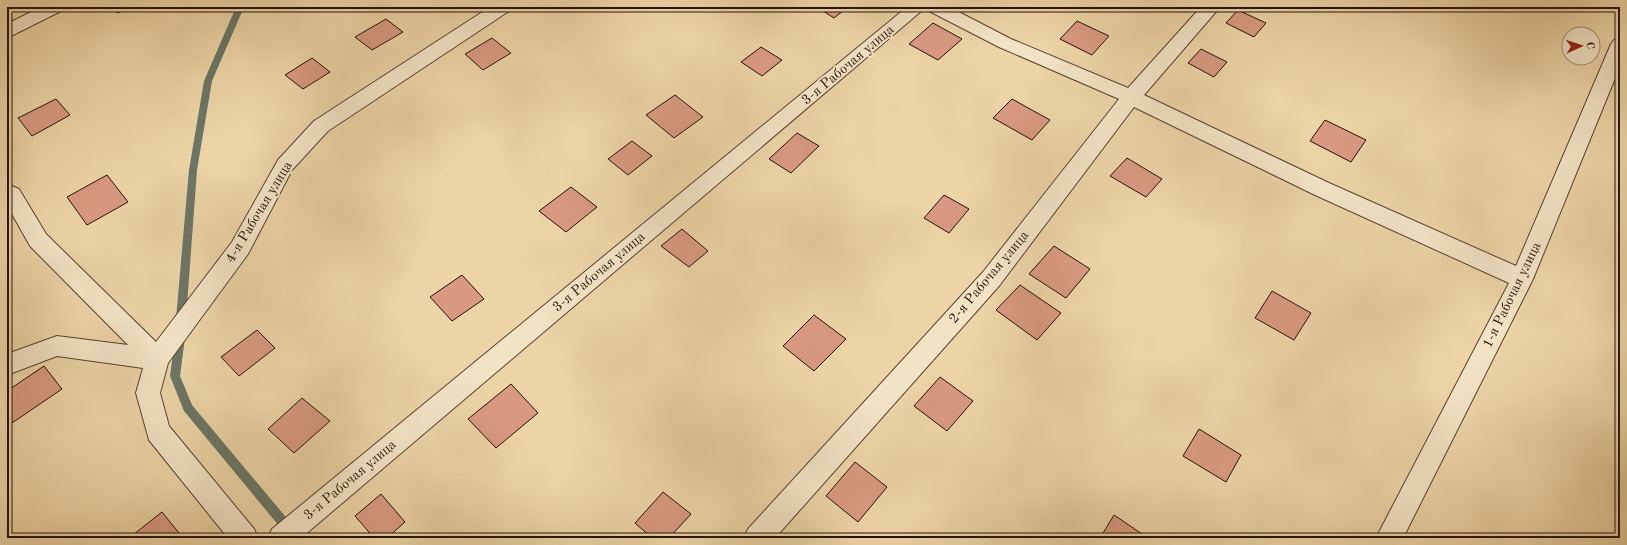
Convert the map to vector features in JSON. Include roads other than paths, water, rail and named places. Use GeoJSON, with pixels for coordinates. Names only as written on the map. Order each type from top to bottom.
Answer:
{"type":"FeatureCollection","features":[{"type":"Feature","properties":{"kind":"street"},"geometry":{"type":"LineString","coordinates":[[7,32],[55,7]]}},
{"type":"Feature","properties":{"kind":"street","name":"4-я Рабочая улица"},"geometry":{"type":"LineString","coordinates":[[245,538],[158,432],[148,393],[157,359],[240,248],[285,165],[321,126],[503,7]]}},
{"type":"Feature","properties":{"kind":"street","name":"3-я Рабочая улица"},"geometry":{"type":"LineString","coordinates":[[281,538],[918,7]]}},
{"type":"Feature","properties":{"kind":"street"},"geometry":{"type":"LineString","coordinates":[[935,7],[1005,43],[1131,97],[1322,189],[1522,279]]}},
{"type":"Feature","properties":{"kind":"street","name":"2-я Рабочая улица"},"geometry":{"type":"LineString","coordinates":[[757,538],[991,279],[1131,97],[1211,7]]}},
{"type":"Feature","properties":{"kind":"street","name":"1-я Рабочая улица"},"geometry":{"type":"LineString","coordinates":[[1389,538],[1522,279],[1620,44]]}},
{"type":"Feature","properties":{"kind":"street"},"geometry":{"type":"LineString","coordinates":[[7,192],[12,195],[38,240],[157,359]]}},
{"type":"Feature","properties":{"kind":"street"},"geometry":{"type":"LineString","coordinates":[[7,365],[57,346],[157,359]]}},
{"type":"Feature","properties":{"kind":"waterway"},"geometry":{"type":"LineString","coordinates":[[181,319],[193,170],[208,81],[240,7]]}},
{"type":"Feature","properties":{"kind":"waterway"},"geometry":{"type":"LineString","coordinates":[[180,338],[175,376],[188,408],[296,538]]}}]}
